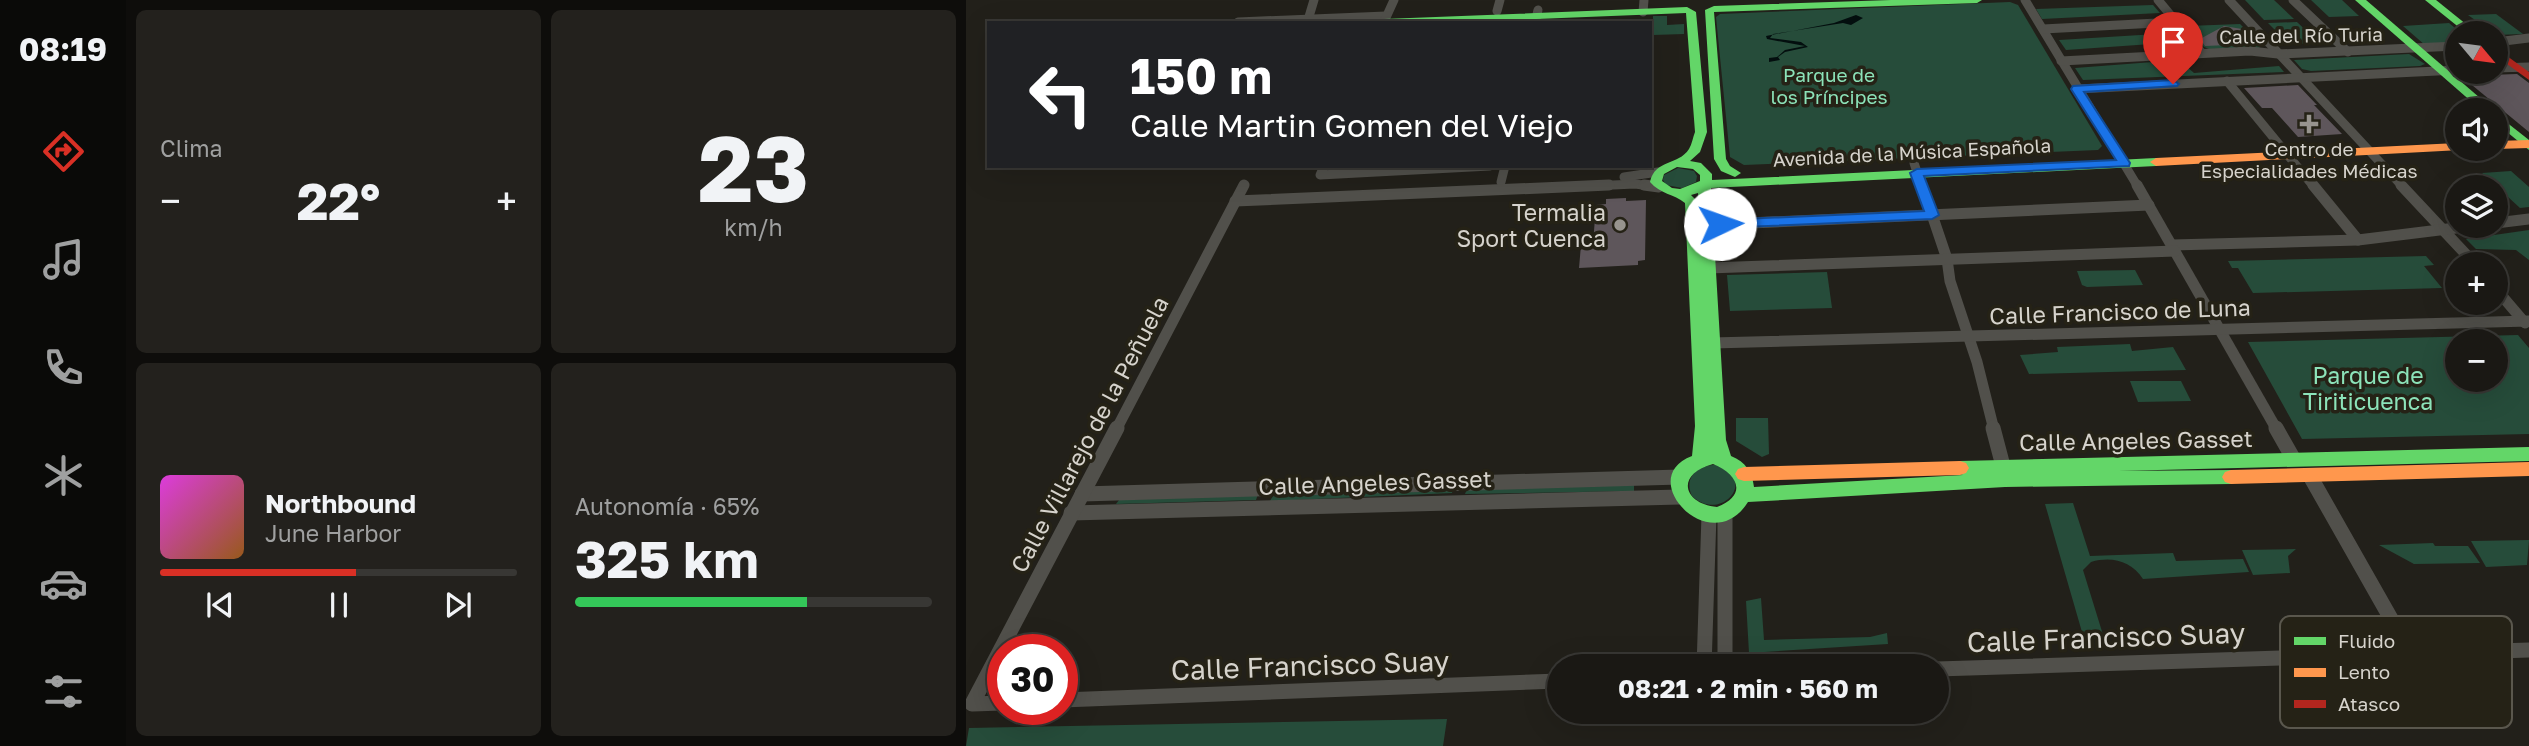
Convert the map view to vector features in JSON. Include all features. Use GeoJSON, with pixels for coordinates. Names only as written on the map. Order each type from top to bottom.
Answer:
{"type":"FeatureCollection","features":[{"type":"Feature","properties":{"kind":"street"},"geometry":{"type":"LineString","coordinates":[[1308,20],[1314,0]]}},
{"type":"Feature","properties":{"kind":"street"},"geometry":{"type":"LineString","coordinates":[[1384,20],[1394,0]]}},
{"type":"Feature","properties":{"kind":"street"},"geometry":{"type":"LineString","coordinates":[[1273,21],[1537,16],[1644,6],[1816,0]]}},
{"type":"Feature","properties":{"kind":"street"},"geometry":{"type":"LineString","coordinates":[[1711,4],[1977,0]]}},
{"type":"Feature","properties":{"kind":"street"},"geometry":{"type":"LineString","coordinates":[[2025,0],[2148,205],[2293,458]]}},
{"type":"Feature","properties":{"kind":"street"},"geometry":{"type":"LineString","coordinates":[[2158,0],[2202,53]]}},
{"type":"Feature","properties":{"kind":"street"},"geometry":{"type":"LineString","coordinates":[[2229,0],[2464,252]]}},
{"type":"Feature","properties":{"kind":"street"},"geometry":{"type":"LineString","coordinates":[[2293,0],[2348,51]]}},
{"type":"Feature","properties":{"kind":"street"},"geometry":{"type":"LineString","coordinates":[[2360,0],[2416,49],[2445,67]]}},
{"type":"Feature","properties":{"kind":"street"},"geometry":{"type":"LineString","coordinates":[[2430,0],[2457,21]]}},
{"type":"Feature","properties":{"kind":"street"},"geometry":{"type":"LineString","coordinates":[[1711,4],[1721,164],[1735,173]]}},
{"type":"Feature","properties":{"kind":"street"},"geometry":{"type":"LineString","coordinates":[[1680,163],[1693,152],[1701,132],[1689,5]]}},
{"type":"Feature","properties":{"kind":"street"},"geometry":{"type":"LineString","coordinates":[[1384,20],[1499,6],[1537,16]]}},
{"type":"Feature","properties":{"kind":"street"},"geometry":{"type":"LineString","coordinates":[[2043,29],[2176,22]]}},
{"type":"Feature","properties":{"kind":"street"},"geometry":{"type":"LineString","coordinates":[[2508,41],[2529,38]]}},
{"type":"Feature","properties":{"kind":"street","name":"Calle del Río Turia"},"geometry":{"type":"LineString","coordinates":[[2061,61],[2250,51],[2278,54],[2445,47]]}},
{"type":"Feature","properties":{"kind":"street"},"geometry":{"type":"LineString","coordinates":[[2508,59],[2525,71]]}},
{"type":"Feature","properties":{"kind":"street"},"geometry":{"type":"LineString","coordinates":[[2077,89],[2445,70]]}},
{"type":"Feature","properties":{"kind":"street"},"geometry":{"type":"LineString","coordinates":[[2227,81],[2358,240]]}},
{"type":"Feature","properties":{"kind":"street"},"geometry":{"type":"LineString","coordinates":[[2463,84],[2477,98]]}},
{"type":"Feature","properties":{"kind":"street"},"geometry":{"type":"LineString","coordinates":[[2508,127],[2526,141]]}},
{"type":"Feature","properties":{"kind":"street"},"geometry":{"type":"LineString","coordinates":[[1239,193],[1635,176],[1659,180],[1669,192],[1682,194],[1695,191],[1704,178],[1718,137]]}},
{"type":"Feature","properties":{"kind":"street"},"geometry":{"type":"LineString","coordinates":[[2508,138],[2526,141]]}},
{"type":"Feature","properties":{"kind":"street","name":"Avenida de la Música Española"},"geometry":{"type":"LineString","coordinates":[[1704,178],[2365,147],[2445,139]]}},
{"type":"Feature","properties":{"kind":"street"},"geometry":{"type":"LineString","coordinates":[[2508,143],[2526,141]]}},
{"type":"Feature","properties":{"kind":"street","name":"Avenida de la Música Española"},"geometry":{"type":"LineString","coordinates":[[2365,147],[2445,147]]}},
{"type":"Feature","properties":{"kind":"street"},"geometry":{"type":"LineString","coordinates":[[1659,180],[1667,166],[1680,163],[1693,164],[1704,178],[1718,440],[1723,458]]}},
{"type":"Feature","properties":{"kind":"street"},"geometry":{"type":"LineString","coordinates":[[1323,168],[1320,175],[1452,168]]}},
{"type":"Feature","properties":{"kind":"street"},"geometry":{"type":"LineString","coordinates":[[1501,182],[1504,168]]}},
{"type":"Feature","properties":{"kind":"street"},"geometry":{"type":"LineString","coordinates":[[1915,168],[1947,259],[1950,281],[1966,336],[1977,362],[2003,466]]}},
{"type":"Feature","properties":{"kind":"street","name":"Avenida de la Música Española"},"geometry":{"type":"LineString","coordinates":[[1704,178],[1735,173],[1915,168]]}},
{"type":"Feature","properties":{"kind":"street"},"geometry":{"type":"LineString","coordinates":[[1239,193],[1635,184],[1659,180]]}},
{"type":"Feature","properties":{"kind":"street","name":"Calle Villarejo de la Peñuela"},"geometry":{"type":"LineString","coordinates":[[972,704],[1239,193]]}},
{"type":"Feature","properties":{"kind":"street"},"geometry":{"type":"LineString","coordinates":[[1682,194],[1690,201],[1692,209],[1703,426],[1700,459]]}},
{"type":"Feature","properties":{"kind":"street"},"geometry":{"type":"LineString","coordinates":[[1705,225],[2148,205]]}},
{"type":"Feature","properties":{"kind":"street"},"geometry":{"type":"LineString","coordinates":[[2508,222],[2529,219]]}},
{"type":"Feature","properties":{"kind":"street"},"geometry":{"type":"LineString","coordinates":[[1708,268],[2358,240],[2444,229]]}},
{"type":"Feature","properties":{"kind":"street"},"geometry":{"type":"LineString","coordinates":[[2508,302],[2527,323]]}},
{"type":"Feature","properties":{"kind":"street","name":"Calle Francisco de Luna"},"geometry":{"type":"LineString","coordinates":[[1712,343],[2527,323]]}},
{"type":"Feature","properties":{"kind":"street","name":"Calle Angeles Gasset"},"geometry":{"type":"LineString","coordinates":[[1744,474],[2529,454]]}},
{"type":"Feature","properties":{"kind":"street"},"geometry":{"type":"LineString","coordinates":[[1723,458],[1735,464],[1744,474],[1747,484],[1745,495],[1739,504],[1717,514],[1691,510],[1680,497],[1678,487],[1686,467],[1700,459],[1723,458]]}},
{"type":"Feature","properties":{"kind":"street","name":"Calle Angeles Gasset"},"geometry":{"type":"LineString","coordinates":[[1745,495],[2005,480],[2310,476],[2529,469]]}},
{"type":"Feature","properties":{"kind":"street"},"geometry":{"type":"LineString","coordinates":[[2310,476],[2389,616]]}},
{"type":"Feature","properties":{"kind":"street","name":"Calle Angeles Gasset"},"geometry":{"type":"LineString","coordinates":[[1082,494],[1680,477]]}},
{"type":"Feature","properties":{"kind":"street","name":"Calle Angeles Gasset"},"geometry":{"type":"LineString","coordinates":[[1071,513],[1680,497]]}},
{"type":"Feature","properties":{"kind":"street"},"geometry":{"type":"LineString","coordinates":[[1705,654],[1717,514]]}},
{"type":"Feature","properties":{"kind":"street"},"geometry":{"type":"LineString","coordinates":[[1717,514],[1724,654]]}},
{"type":"Feature","properties":{"kind":"street","name":"Calle Francisco Suay"},"geometry":{"type":"LineString","coordinates":[[1949,669],[2280,658]]}},
{"type":"Feature","properties":{"kind":"street","name":"Calle Francisco Suay"},"geometry":{"type":"LineString","coordinates":[[1078,699],[1547,681]]}},
{"type":"Feature","properties":{"kind":"street"},"geometry":{"type":"LineString","coordinates":[[972,704],[987,704]]}},
{"type":"Feature","properties":{"kind":"green space"},"geometry":{"type":"Polygon","coordinates":[[[2245,0],[2274,0],[2294,19],[2264,20],[2245,0]]]}},
{"type":"Feature","properties":{"kind":"green space"},"geometry":{"type":"Polygon","coordinates":[[[2311,0],[2342,0],[2359,16],[2329,17],[2311,0]]]}},
{"type":"Feature","properties":{"kind":"green space","name":"Parque de los Príncipes"},"geometry":{"type":"Polygon","coordinates":[[[2010,2],[2018,5],[2102,146],[2098,150],[1744,165],[1730,157],[1716,17],[1720,14],[2010,2]]]}},
{"type":"Feature","properties":{"kind":"green space"},"geometry":{"type":"Polygon","coordinates":[[[2153,5],[2160,13],[2042,19],[2036,9],[2153,5]]]}},
{"type":"Feature","properties":{"kind":"green space"},"geometry":{"type":"Polygon","coordinates":[[[2496,14],[2505,21],[2476,21],[2468,15],[2496,14]]]}},
{"type":"Feature","properties":{"kind":"green space"},"geometry":{"type":"Polygon","coordinates":[[[1653,16],[1667,16],[1667,25],[1684,24],[1684,34],[1653,35],[1653,16]]]}},
{"type":"Feature","properties":{"kind":"green space"},"geometry":{"type":"Polygon","coordinates":[[[2297,22],[2319,43],[2289,44],[2268,23],[2297,22]]]}},
{"type":"Feature","properties":{"kind":"green space"},"geometry":{"type":"Polygon","coordinates":[[[2445,23],[2445,43],[2425,45],[2403,26],[2445,23]]]}},
{"type":"Feature","properties":{"kind":"green space"},"geometry":{"type":"Polygon","coordinates":[[[2508,23],[2523,34],[2508,35],[2508,23]]]}},
{"type":"Feature","properties":{"kind":"green space"},"geometry":{"type":"Polygon","coordinates":[[[2240,24],[2261,45],[2259,48],[2209,49],[2204,47],[2187,26],[2240,24]]]}},
{"type":"Feature","properties":{"kind":"green space"},"geometry":{"type":"Polygon","coordinates":[[[2173,33],[2180,42],[2066,50],[2059,40],[2173,33]]]}},
{"type":"Feature","properties":{"kind":"green space"},"geometry":{"type":"Polygon","coordinates":[[[2409,54],[2425,64],[2311,71],[2302,69],[2294,60],[2409,54]]]}},
{"type":"Feature","properties":{"kind":"green space"},"geometry":{"type":"Polygon","coordinates":[[[2179,60],[2194,73],[2279,66],[2284,72],[2083,80],[2075,68],[2179,60]]]}},
{"type":"Feature","properties":{"kind":"green space"},"geometry":{"type":"Polygon","coordinates":[[[1678,168],[1694,171],[1696,182],[1682,188],[1666,185],[1664,175],[1678,168]]]}},
{"type":"Feature","properties":{"kind":"green space"},"geometry":{"type":"Polygon","coordinates":[[[2511,171],[2529,187],[2529,207],[2520,208],[2508,197],[2508,175],[2482,173],[2511,171]]]}},
{"type":"Feature","properties":{"kind":"green space"},"geometry":{"type":"Polygon","coordinates":[[[2529,230],[2529,260],[2516,250],[2476,249],[2466,239],[2508,238],[2508,233],[2529,230]]]}},
{"type":"Feature","properties":{"kind":"green space"},"geometry":{"type":"Polygon","coordinates":[[[2426,256],[2434,265],[2424,266],[2442,288],[2253,293],[2238,268],[2232,268],[2228,261],[2426,256]]]}},
{"type":"Feature","properties":{"kind":"green space"},"geometry":{"type":"Polygon","coordinates":[[[2135,270],[2143,285],[2087,287],[2082,285],[2077,271],[2135,270]]]}},
{"type":"Feature","properties":{"kind":"green space"},"geometry":{"type":"Polygon","coordinates":[[[1827,272],[1832,308],[1730,311],[1727,275],[1827,272]]]}},
{"type":"Feature","properties":{"kind":"green space","name":"Parque de Tiriticuenca"},"geometry":{"type":"Polygon","coordinates":[[[2508,335],[2518,335],[2529,348],[2529,434],[2302,439],[2248,342],[2445,337],[2445,392],[2508,392],[2508,335]]]}},
{"type":"Feature","properties":{"kind":"green space"},"geometry":{"type":"Polygon","coordinates":[[[2130,344],[2132,351],[2173,347],[2186,370],[2029,374],[2020,355],[2058,352],[2057,347],[2130,344]]]}},
{"type":"Feature","properties":{"kind":"green space"},"geometry":{"type":"Polygon","coordinates":[[[2130,381],[2181,381],[2191,401],[2138,402],[2130,381]]]}},
{"type":"Feature","properties":{"kind":"green space"},"geometry":{"type":"Polygon","coordinates":[[[1736,418],[1768,418],[1769,454],[1762,457],[1736,441],[1736,418]]]}},
{"type":"Feature","properties":{"kind":"green space"},"geometry":{"type":"Polygon","coordinates":[[[1716,465],[1729,471],[1735,479],[1735,487],[1724,502],[1714,505],[1703,503],[1692,496],[1689,483],[1698,470],[1716,465]]]}},
{"type":"Feature","properties":{"kind":"green space"},"geometry":{"type":"Polygon","coordinates":[[[1634,483],[1634,491],[1465,494],[1467,489],[1634,483]]]}},
{"type":"Feature","properties":{"kind":"green space"},"geometry":{"type":"Polygon","coordinates":[[[1453,488],[1452,493],[1270,501],[1274,494],[1453,488]]]}},
{"type":"Feature","properties":{"kind":"green space"},"geometry":{"type":"Polygon","coordinates":[[[1258,494],[1256,500],[1116,504],[1119,500],[1258,494]]]}},
{"type":"Feature","properties":{"kind":"green space"},"geometry":{"type":"Polygon","coordinates":[[[2073,503],[2090,556],[2173,553],[2176,561],[2243,559],[2249,572],[2143,579],[2127,564],[2114,560],[2091,562],[2083,570],[2104,638],[2084,639],[2045,504],[2073,503]]]}},
{"type":"Feature","properties":{"kind":"green space"},"geometry":{"type":"Polygon","coordinates":[[[2529,540],[2527,565],[2486,567],[2471,541],[2529,540]]]}},
{"type":"Feature","properties":{"kind":"green space"},"geometry":{"type":"Polygon","coordinates":[[[2433,543],[2435,546],[2468,546],[2480,563],[2414,564],[2379,545],[2433,543]]]}},
{"type":"Feature","properties":{"kind":"green space"},"geometry":{"type":"Polygon","coordinates":[[[2296,549],[2288,556],[2290,573],[2253,575],[2242,550],[2296,549]]]}},
{"type":"Feature","properties":{"kind":"green space"},"geometry":{"type":"Polygon","coordinates":[[[1761,598],[1764,640],[1870,637],[1887,633],[1888,644],[1749,653],[1746,601],[1761,598]]]}},
{"type":"Feature","properties":{"kind":"green space"},"geometry":{"type":"Polygon","coordinates":[[[1447,719],[1443,746],[966,746],[969,728],[1447,719]]]}},
{"type":"Feature","properties":{"kind":"shaded area"},"geometry":{"type":"Polygon","coordinates":[[[1856,15],[1863,18],[1851,25],[1843,23],[1792,31],[1834,23],[1856,15]]]}},
{"type":"Feature","properties":{"kind":"shaded area"},"geometry":{"type":"Polygon","coordinates":[[[1772,35],[1770,38],[1801,42],[1808,47],[1785,52],[1778,57],[1780,60],[1769,62],[1769,58],[1777,57],[1785,50],[1805,46],[1767,39],[1766,36],[1772,35]]]}},
{"type":"Feature","properties":{"kind":"building"},"geometry":{"type":"Polygon","coordinates":[[[2224,26],[2242,29],[2230,38],[2235,40],[2228,45],[2205,46],[2200,39],[2224,26]]]}},
{"type":"Feature","properties":{"kind":"building"},"geometry":{"type":"Polygon","coordinates":[[[2508,74],[2517,74],[2529,83],[2529,132],[2508,115],[2508,98],[2488,98],[2471,84],[2508,84],[2508,74]]]}},
{"type":"Feature","properties":{"kind":"building"},"geometry":{"type":"Polygon","coordinates":[[[2298,85],[2342,134],[2298,137],[2272,108],[2262,108],[2244,88],[2298,85]]]}},
{"type":"Feature","properties":{"kind":"building","name":"Termalia Sport Cuenca"},"geometry":{"type":"Polygon","coordinates":[[[1626,198],[1626,201],[1646,200],[1645,260],[1638,261],[1638,265],[1579,268],[1581,245],[1593,244],[1596,205],[1606,204],[1606,199],[1626,198]]]}},
{"type":"Feature","properties":{"kind":"traffic: fast"},"geometry":{"type":"LineString","coordinates":[[1714,9],[1977,0]]}},
{"type":"Feature","properties":{"kind":"traffic: fast"},"geometry":{"type":"LineString","coordinates":[[2360,0],[2474,98]]}},
{"type":"Feature","properties":{"kind":"traffic: fast"},"geometry":{"type":"LineString","coordinates":[[2430,0],[2457,21]]}},
{"type":"Feature","properties":{"kind":"traffic: fast"},"geometry":{"type":"LineString","coordinates":[[1409,21],[1687,10]]}},
{"type":"Feature","properties":{"kind":"traffic: fast"},"geometry":{"type":"LineString","coordinates":[[1680,163],[1694,152],[1701,132],[1691,12]]}},
{"type":"Feature","properties":{"kind":"traffic: fast"},"geometry":{"type":"LineString","coordinates":[[1709,12],[1720,159],[1725,168],[1735,173]]}},
{"type":"Feature","properties":{"kind":"traffic: fast"},"geometry":{"type":"LineString","coordinates":[[2508,128],[2529,146]]}},
{"type":"Feature","properties":{"kind":"traffic: fast"},"geometry":{"type":"LineString","coordinates":[[1704,184],[2156,162]]}},
{"type":"Feature","properties":{"kind":"traffic: fast"},"geometry":{"type":"LineString","coordinates":[[1677,163],[1697,166],[1706,174],[1706,183],[1687,193],[1667,191],[1656,182],[1658,174],[1677,163]]}},
{"type":"Feature","properties":{"kind":"traffic: fast"},"geometry":{"type":"LineString","coordinates":[[1704,185],[1718,440],[1723,458]]}},
{"type":"Feature","properties":{"kind":"traffic: fast"},"geometry":{"type":"LineString","coordinates":[[1682,194],[1691,202],[1692,209],[1703,426],[1700,459]]}},
{"type":"Feature","properties":{"kind":"traffic: fast"},"geometry":{"type":"LineString","coordinates":[[1960,468],[2529,454]]}},
{"type":"Feature","properties":{"kind":"traffic: fast"},"geometry":{"type":"LineString","coordinates":[[1713,457],[1734,465],[1744,476],[1745,488],[1740,500],[1730,510],[1717,515],[1702,514],[1688,504],[1681,494],[1679,482],[1686,467],[1713,457]]}},
{"type":"Feature","properties":{"kind":"traffic: fast"},"geometry":{"type":"LineString","coordinates":[[1745,495],[2005,480],[2231,477]]}},
{"type":"Feature","properties":{"kind":"traffic: slow"},"geometry":{"type":"LineString","coordinates":[[2508,145],[2529,144]]}},
{"type":"Feature","properties":{"kind":"traffic: slow"},"geometry":{"type":"LineString","coordinates":[[2156,162],[2445,148]]}},
{"type":"Feature","properties":{"kind":"traffic: slow"},"geometry":{"type":"LineString","coordinates":[[1744,474],[1960,468]]}},
{"type":"Feature","properties":{"kind":"traffic: slow"},"geometry":{"type":"LineString","coordinates":[[2231,477],[2529,469]]}},
{"type":"Feature","properties":{"kind":"traffic: jam"},"geometry":{"type":"LineString","coordinates":[[2508,60],[2529,77]]}},
{"type":"Feature","properties":{"kind":"place","name":"Centro de Especialidades Médicas"},"geometry":{"type":"Point","coordinates":[2309,124]}},
{"type":"Feature","properties":{"kind":"place","name":"Termalia Sport Cuenca"},"geometry":{"type":"Point","coordinates":[1620,225]}},
{"type":"Feature","properties":{"kind":"route"},"geometry":{"type":"LineString","coordinates":[[1720,224],[1932,215],[1917,173],[2124,163],[2077,89],[2173,84]]}}]}
